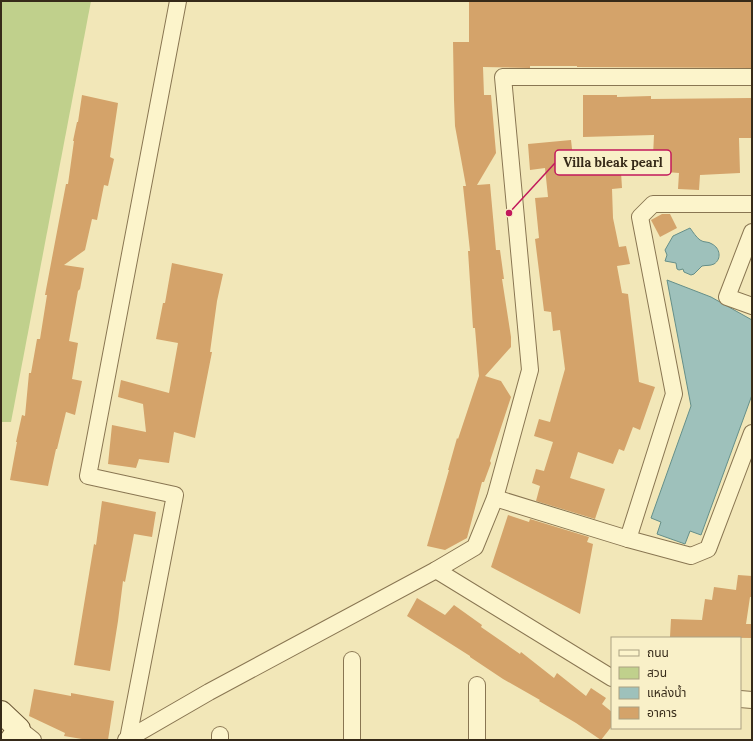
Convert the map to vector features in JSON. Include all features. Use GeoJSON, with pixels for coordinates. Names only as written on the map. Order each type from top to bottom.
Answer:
{"type":"FeatureCollection","features":[{"type":"Feature","properties":{"kind":"street"},"geometry":{"type":"LineString","coordinates":[[127,740],[175,495],[88,476],[178,1]]}},
{"type":"Feature","properties":{"kind":"street"},"geometry":{"type":"LineString","coordinates":[[127,740],[209,692],[436,570],[475,547],[495,498],[530,370],[503,77],[752,77]]}},
{"type":"Feature","properties":{"kind":"street"},"geometry":{"type":"LineString","coordinates":[[628,539],[674,394],[640,217],[653,204],[752,204]]}},
{"type":"Feature","properties":{"kind":"street"},"geometry":{"type":"LineString","coordinates":[[752,232],[727,297],[752,306]]}},
{"type":"Feature","properties":{"kind":"street"},"geometry":{"type":"LineString","coordinates":[[495,498],[628,539],[691,556],[708,549],[752,434]]}},
{"type":"Feature","properties":{"kind":"street"},"geometry":{"type":"LineString","coordinates":[[436,570],[611,677]]}},
{"type":"Feature","properties":{"kind":"street"},"geometry":{"type":"LineString","coordinates":[[352,660],[352,740]]}},
{"type":"Feature","properties":{"kind":"street"},"geometry":{"type":"LineString","coordinates":[[477,685],[477,740]]}},
{"type":"Feature","properties":{"kind":"street"},"geometry":{"type":"LineString","coordinates":[[741,699],[752,700]]}},
{"type":"Feature","properties":{"kind":"street"},"geometry":{"type":"LineString","coordinates":[[1,712],[21,736]]}},
{"type":"Feature","properties":{"kind":"green space"},"geometry":{"type":"Polygon","coordinates":[[[1,1],[91,1],[11,422],[1,422],[1,1]]]}},
{"type":"Feature","properties":{"kind":"water"},"geometry":{"type":"Polygon","coordinates":[[[690,228],[700,240],[715,246],[719,254],[717,262],[711,265],[702,266],[691,275],[684,272],[683,269],[677,269],[676,263],[665,261],[667,255],[665,250],[673,236],[690,228]]]}},
{"type":"Feature","properties":{"kind":"water"},"geometry":{"type":"Polygon","coordinates":[[[667,280],[711,297],[752,320],[752,395],[701,535],[690,531],[685,544],[657,534],[661,522],[651,518],[691,406],[667,280]]]}},
{"type":"Feature","properties":{"kind":"building"},"geometry":{"type":"Polygon","coordinates":[[[469,1],[752,1],[752,68],[577,66],[530,66],[530,68],[483,67],[484,95],[491,95],[496,153],[477,185],[490,184],[496,250],[500,250],[504,279],[502,279],[511,337],[511,347],[485,376],[501,381],[511,397],[490,461],[491,463],[484,482],[482,482],[467,538],[445,550],[427,546],[457,438],[458,439],[479,376],[475,328],[473,328],[468,251],[470,251],[463,186],[466,186],[455,126],[454,100],[453,42],[469,42],[469,1]]]}},
{"type":"Feature","properties":{"kind":"building"},"geometry":{"type":"Polygon","coordinates":[[[82,95],[118,103],[110,157],[114,159],[108,186],[104,185],[97,220],[92,219],[85,250],[64,265],[84,268],[80,289],[78,291],[69,341],[78,343],[72,379],[82,381],[75,415],[66,412],[48,486],[10,480],[22,415],[25,416],[29,373],[31,373],[37,339],[40,339],[47,295],[45,295],[66,184],[68,184],[73,141],[78,122],[82,95]]]}},
{"type":"Feature","properties":{"kind":"building"},"geometry":{"type":"Polygon","coordinates":[[[583,95],[617,95],[617,97],[651,96],[651,99],[751,98],[752,138],[739,138],[740,173],[700,175],[699,190],[678,189],[679,173],[666,172],[667,156],[653,156],[654,135],[583,137],[583,95]]]}},
{"type":"Feature","properties":{"kind":"building"},"geometry":{"type":"Polygon","coordinates":[[[571,140],[575,175],[621,172],[622,188],[612,189],[613,218],[619,247],[626,246],[630,264],[617,266],[622,293],[628,294],[639,382],[655,387],[640,430],[633,427],[624,451],[619,449],[613,464],[578,452],[570,478],[605,489],[595,519],[536,501],[540,486],[532,483],[536,469],[544,471],[553,442],[534,436],[539,419],[550,422],[565,369],[560,330],[553,331],[551,312],[544,311],[535,239],[539,238],[535,198],[548,197],[545,168],[530,170],[528,144],[571,140]]]}},
{"type":"Feature","properties":{"kind":"building"},"geometry":{"type":"Polygon","coordinates":[[[662,214],[670,214],[677,228],[660,237],[651,220],[662,214]]]}},
{"type":"Feature","properties":{"kind":"building"},"geometry":{"type":"Polygon","coordinates":[[[172,263],[223,274],[217,301],[210,352],[212,352],[195,438],[174,432],[169,463],[139,459],[136,468],[108,464],[112,425],[146,432],[143,404],[118,397],[121,380],[169,393],[178,343],[156,339],[163,303],[165,303],[172,263]]]}},
{"type":"Feature","properties":{"kind":"building"},"geometry":{"type":"Polygon","coordinates":[[[102,501],[156,512],[152,537],[134,534],[125,582],[123,581],[110,671],[74,665],[94,544],[96,545],[102,501]]]}},
{"type":"Feature","properties":{"kind":"building"},"geometry":{"type":"Polygon","coordinates":[[[508,515],[529,522],[530,519],[589,537],[587,542],[593,544],[580,614],[491,567],[508,515]]]}},
{"type":"Feature","properties":{"kind":"building"},"geometry":{"type":"Polygon","coordinates":[[[738,575],[752,576],[752,597],[750,597],[746,624],[752,624],[752,638],[670,637],[671,619],[702,620],[705,599],[712,600],[714,587],[736,590],[738,575]]]}},
{"type":"Feature","properties":{"kind":"building"},"geometry":{"type":"Polygon","coordinates":[[[417,598],[445,615],[454,605],[482,625],[481,627],[520,654],[521,652],[554,678],[557,673],[586,696],[591,688],[606,698],[602,704],[611,711],[611,727],[601,740],[539,701],[540,700],[503,679],[407,616],[417,598]]]}},
{"type":"Feature","properties":{"kind":"building"},"geometry":{"type":"Polygon","coordinates":[[[34,689],[71,696],[71,693],[114,701],[108,740],[88,740],[64,736],[65,733],[29,716],[34,689]]]}},
{"type":"Feature","properties":{"kind":"place","name":"Villa bleak pearl"},"geometry":{"type":"Point","coordinates":[509,213]}}]}
